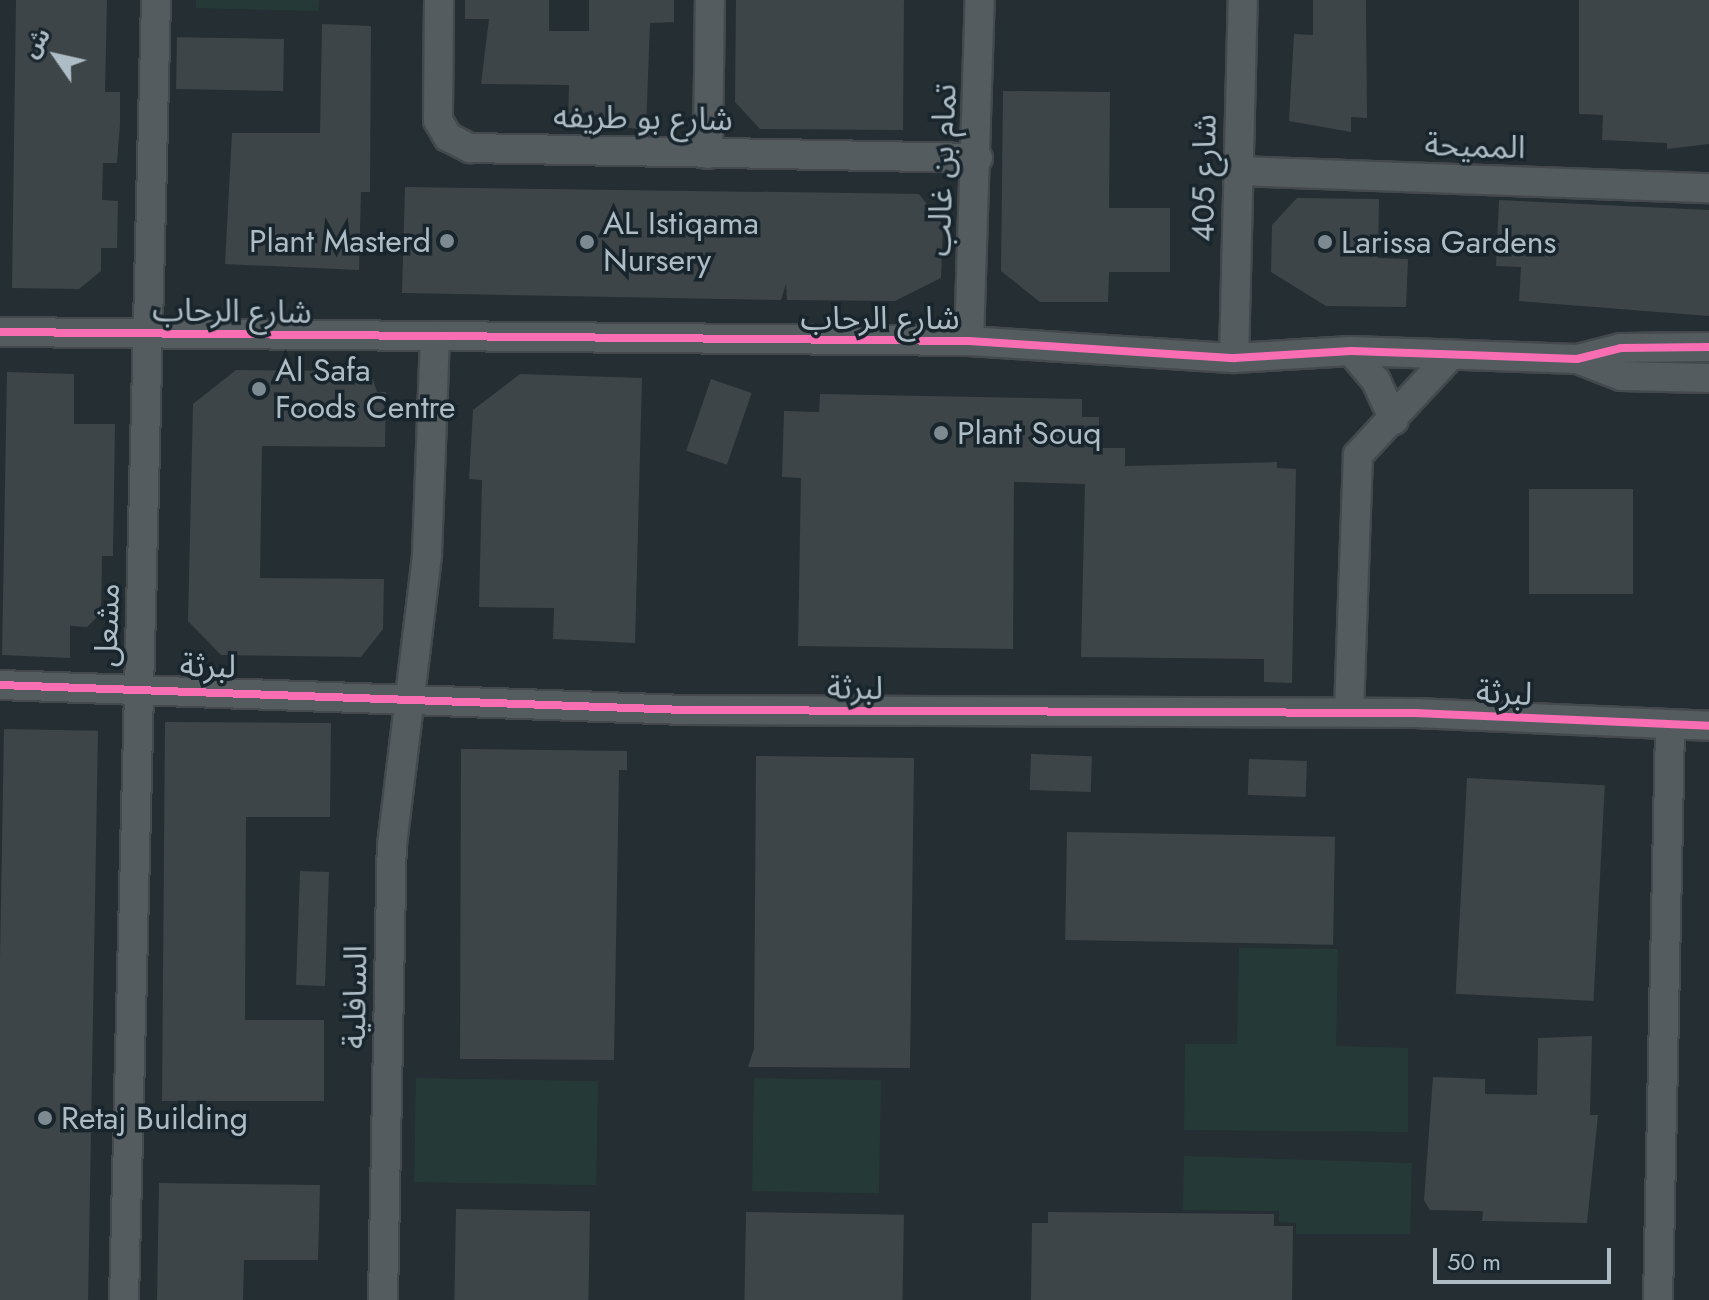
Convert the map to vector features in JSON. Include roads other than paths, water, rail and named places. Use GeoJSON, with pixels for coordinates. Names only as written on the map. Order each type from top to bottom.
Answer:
{"type":"FeatureCollection","features":[{"type":"Feature","properties":{"kind":"street","name":"مشعل"},"geometry":{"type":"LineString","coordinates":[[124,1300],[156,0]]}},
{"type":"Feature","properties":{"kind":"street","name":"شارع بو طريفه"},"geometry":{"type":"LineString","coordinates":[[439,0],[438,120],[448,137],[470,148],[978,158]]}},
{"type":"Feature","properties":{"kind":"street"},"geometry":{"type":"LineString","coordinates":[[708,154],[710,0]]}},
{"type":"Feature","properties":{"kind":"street","name":"تمام بن غالب"},"geometry":{"type":"LineString","coordinates":[[969,341],[978,158],[980,0]]}},
{"type":"Feature","properties":{"kind":"street","name":"شارع 405"},"geometry":{"type":"LineString","coordinates":[[1234,358],[1243,0]]}},
{"type":"Feature","properties":{"kind":"street","name":"المميحة"},"geometry":{"type":"LineString","coordinates":[[1238,171],[1709,188]]}},
{"type":"Feature","properties":{"kind":"street","name":"شارع الرحاب"},"geometry":{"type":"LineString","coordinates":[[0,332],[969,341],[1234,358],[1351,351],[1577,359],[1621,348],[1709,347]]}},
{"type":"Feature","properties":{"kind":"street"},"geometry":{"type":"LineString","coordinates":[[408,696],[427,554],[435,337]]}},
{"type":"Feature","properties":{"kind":"street"},"geometry":{"type":"LineString","coordinates":[[1351,351],[1376,381],[1394,420]]}},
{"type":"Feature","properties":{"kind":"street"},"geometry":{"type":"LineString","coordinates":[[1349,712],[1352,479],[1358,455],[1394,420],[1450,356]]}},
{"type":"Feature","properties":{"kind":"street","name":"شارع الرحاب"},"geometry":{"type":"LineString","coordinates":[[1577,359],[1621,376],[1709,378]]}},
{"type":"Feature","properties":{"kind":"street","name":"لبرثة"},"geometry":{"type":"LineString","coordinates":[[0,685],[408,696],[686,710],[1349,712],[1709,726]]}},
{"type":"Feature","properties":{"kind":"street","name":"السافلية"},"geometry":{"type":"LineString","coordinates":[[383,1300],[392,845],[408,696]]}},
{"type":"Feature","properties":{"kind":"street"},"geometry":{"type":"LineString","coordinates":[[1658,1300],[1670,726]]}},
{"type":"Feature","properties":{"kind":"place","name":"Plant Masterd"},"geometry":{"type":"Point","coordinates":[447,241]}},
{"type":"Feature","properties":{"kind":"place","name":"AL Istiqama Nursery"},"geometry":{"type":"Point","coordinates":[587,242]}},
{"type":"Feature","properties":{"kind":"place","name":"Larissa Gardens"},"geometry":{"type":"Point","coordinates":[1325,242]}},
{"type":"Feature","properties":{"kind":"place","name":"Al Safa Foods Centre"},"geometry":{"type":"Point","coordinates":[259,389]}},
{"type":"Feature","properties":{"kind":"place","name":"Plant Souq"},"geometry":{"type":"Point","coordinates":[941,433]}},
{"type":"Feature","properties":{"kind":"place","name":"Retaj Building"},"geometry":{"type":"Point","coordinates":[45,1118]}}]}
